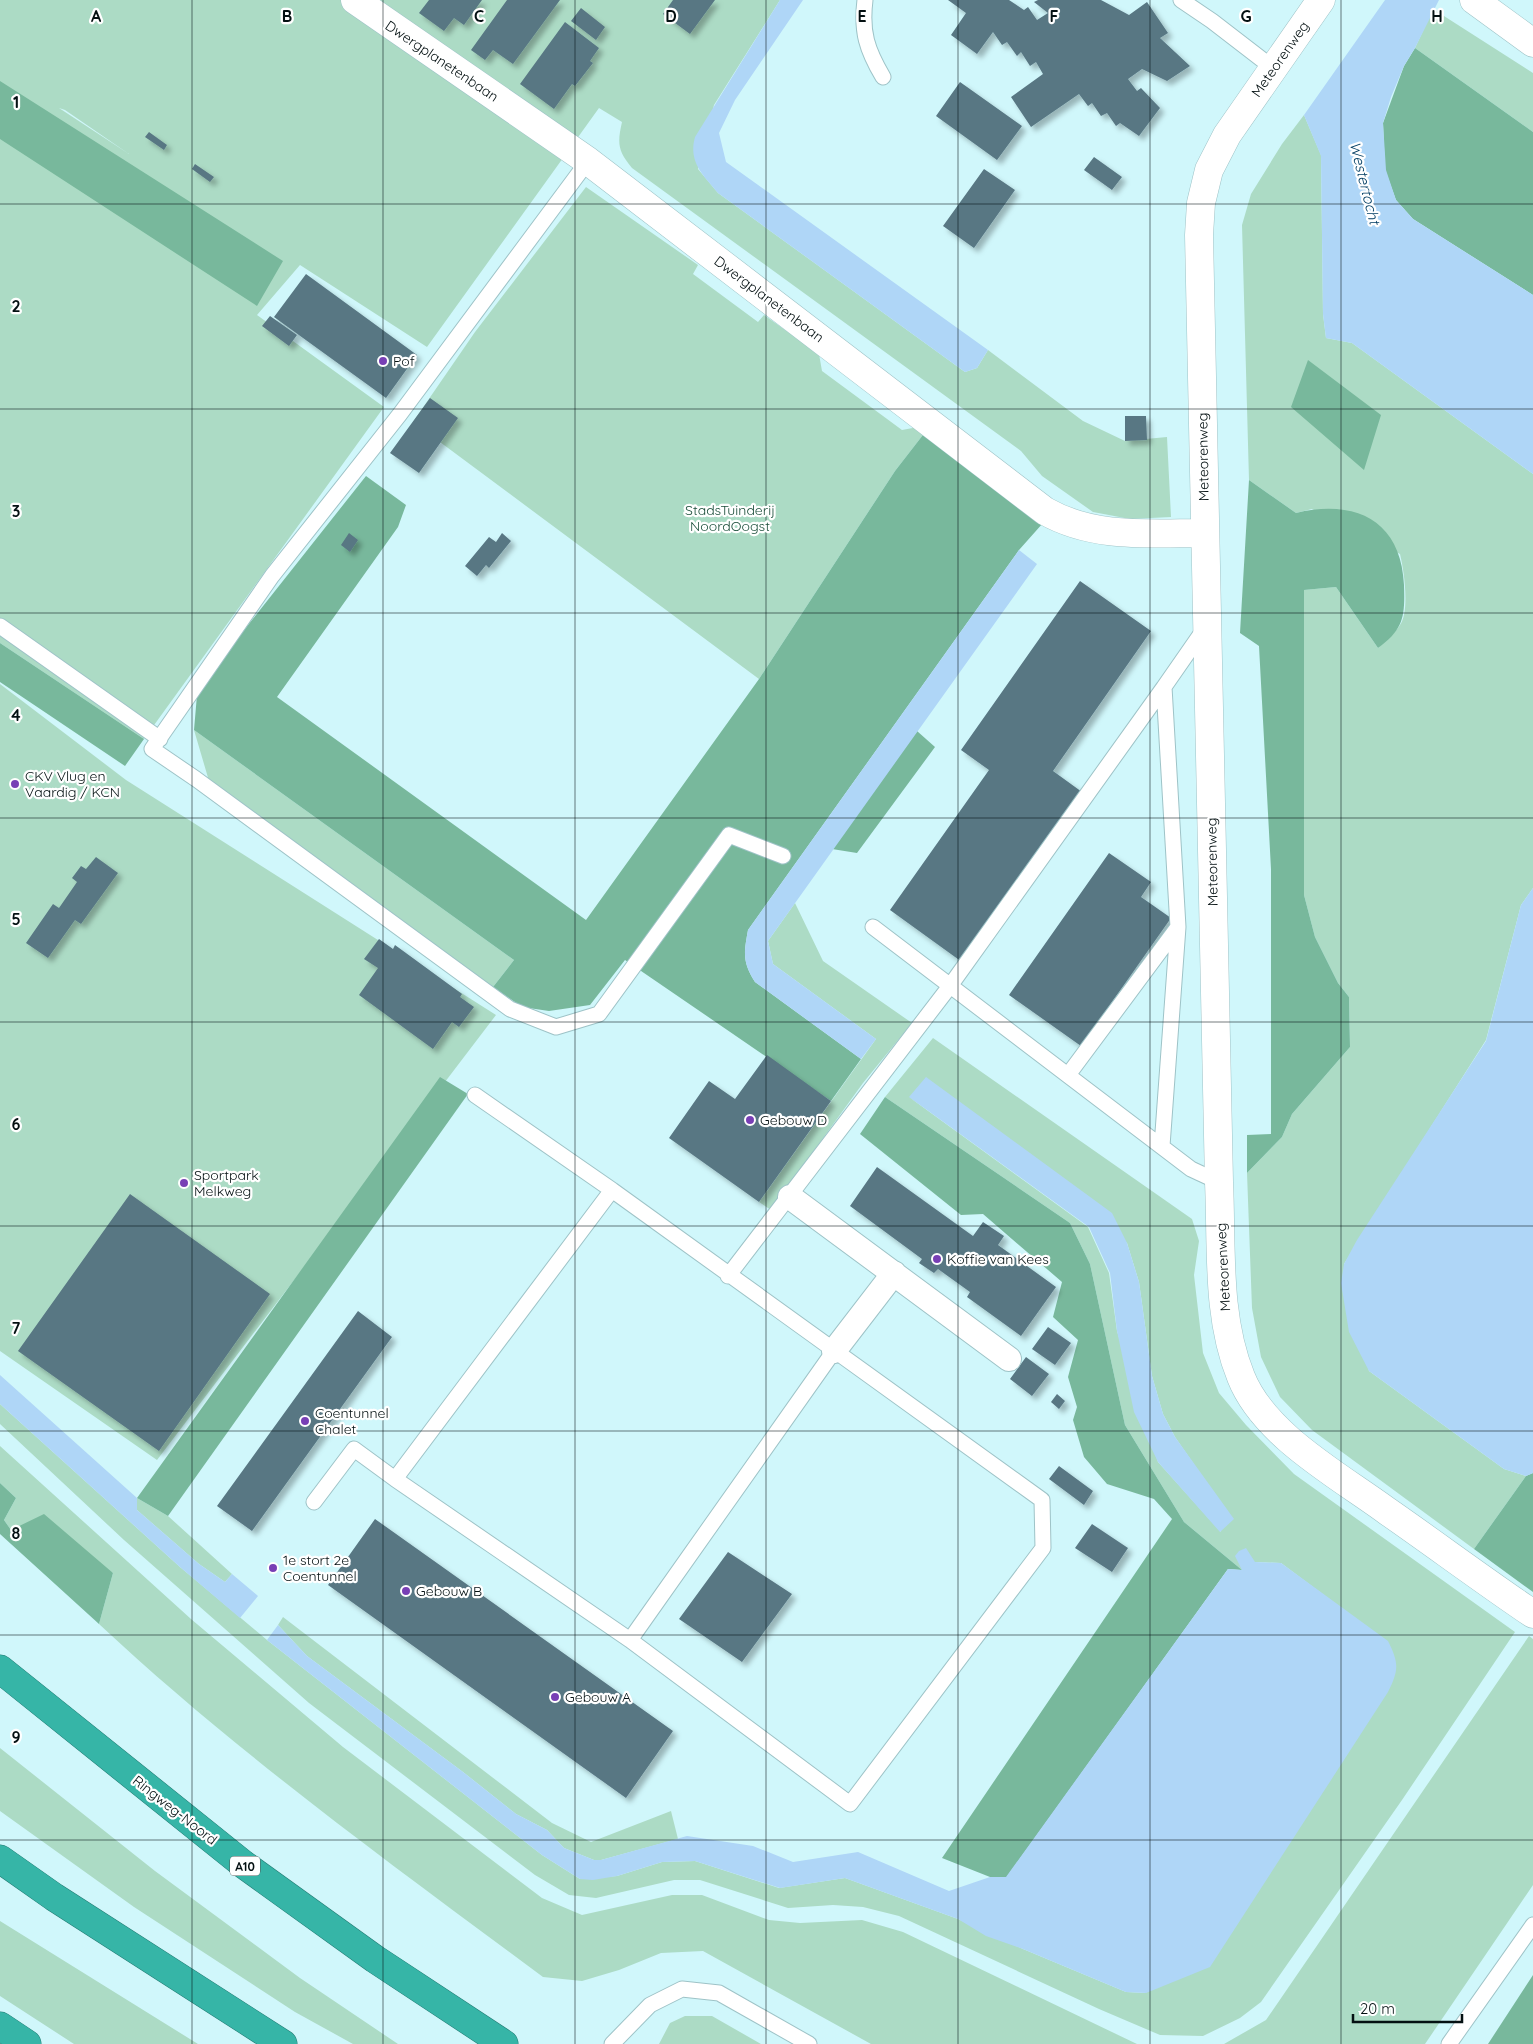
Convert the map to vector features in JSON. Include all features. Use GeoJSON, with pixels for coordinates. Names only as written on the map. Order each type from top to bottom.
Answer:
{"type":"FeatureCollection","features":[{"type":"Feature","properties":{"kind":"highway","name":"Ringweg-Noord"},"geometry":{"type":"LineString","coordinates":[[0,1669],[243,1864],[375,1959],[504,2044]]}},
{"type":"Feature","properties":{"kind":"highway"},"geometry":{"type":"LineString","coordinates":[[0,1853],[54,1897]]}},
{"type":"Feature","properties":{"kind":"highway"},"geometry":{"type":"LineString","coordinates":[[0,1860],[54,1897],[284,2044]]}},
{"type":"Feature","properties":{"kind":"highway"},"geometry":{"type":"LineString","coordinates":[[0,2026],[27,2044]]}},
{"type":"Feature","properties":{"kind":"street","name":"Dwergplanetenbaan"},"geometry":{"type":"LineString","coordinates":[[354,0],[588,161],[1045,511],[1063,521],[1093,530],[1123,534],[1205,533]]}},
{"type":"Feature","properties":{"kind":"street","name":"Meteorenweg"},"geometry":{"type":"LineString","coordinates":[[1321,0],[1227,135],[1209,170],[1201,203],[1199,235],[1219,1182],[1224,1301],[1229,1340],[1241,1378],[1257,1408],[1297,1445],[1533,1614]]}},
{"type":"Feature","properties":{"kind":"street"},"geometry":{"type":"LineString","coordinates":[[1474,0],[1533,43]]}},
{"type":"Feature","properties":{"kind":"street"},"geometry":{"type":"LineString","coordinates":[[790,1197],[1010,1359]]}},
{"type":"Feature","properties":{"kind":"street"},"geometry":{"type":"LineString","coordinates":[[834,1351],[894,1273]]}},
{"type":"Feature","properties":{"kind":"lane"},"geometry":{"type":"LineString","coordinates":[[865,0],[862,22],[869,54],[883,77]]}},
{"type":"Feature","properties":{"kind":"lane"},"geometry":{"type":"LineString","coordinates":[[1180,0],[1212,21],[1273,68]]}},
{"type":"Feature","properties":{"kind":"lane"},"geometry":{"type":"LineString","coordinates":[[588,161],[400,414],[272,576],[152,750],[204,785],[510,1009],[556,1027],[599,1014],[729,835],[783,856]]}},
{"type":"Feature","properties":{"kind":"lane"},"geometry":{"type":"LineString","coordinates":[[728,1276],[950,986],[1207,624]]}},
{"type":"Feature","properties":{"kind":"lane"},"geometry":{"type":"LineString","coordinates":[[0,626],[160,739]]}},
{"type":"Feature","properties":{"kind":"lane"},"geometry":{"type":"LineString","coordinates":[[1162,1146],[1178,927],[1164,687]]}},
{"type":"Feature","properties":{"kind":"lane"},"geometry":{"type":"LineString","coordinates":[[873,927],[1191,1169],[1219,1182]]}},
{"type":"Feature","properties":{"kind":"lane"},"geometry":{"type":"LineString","coordinates":[[1068,1075],[1178,927]]}},
{"type":"Feature","properties":{"kind":"lane"},"geometry":{"type":"LineString","coordinates":[[314,1502],[354,1449],[630,1640],[850,1804],[1043,1548],[1042,1500],[728,1276],[612,1190],[475,1095]]}},
{"type":"Feature","properties":{"kind":"lane"},"geometry":{"type":"LineString","coordinates":[[395,1479],[612,1190]]}},
{"type":"Feature","properties":{"kind":"lane"},"geometry":{"type":"LineString","coordinates":[[630,1640],[834,1351]]}},
{"type":"Feature","properties":{"kind":"lane"},"geometry":{"type":"LineString","coordinates":[[1448,2044],[1533,1925]]}},
{"type":"Feature","properties":{"kind":"lane"},"geometry":{"type":"LineString","coordinates":[[612,2044],[650,2005],[682,1989],[719,1993],[809,2044]]}},
{"type":"Feature","properties":{"kind":"green space"},"geometry":{"type":"Polygon","coordinates":[[[0,0],[780,0],[714,105],[698,169],[718,193],[965,372],[977,368],[988,350],[1083,421],[1125,441],[1167,437],[1171,517],[1130,519],[1093,512],[1042,476],[1021,451],[632,168],[621,152],[619,136],[622,122],[599,108],[427,347],[300,265],[257,315],[384,407],[144,739],[0,643],[0,0]],[[59,108],[129,154],[65,110],[59,108]]]}},
{"type":"Feature","properties":{"kind":"green space"},"geometry":{"type":"Polygon","coordinates":[[[1433,9],[1533,73],[1533,132],[1415,48],[1433,9]]]}},
{"type":"Feature","properties":{"kind":"green space"},"geometry":{"type":"Polygon","coordinates":[[[1415,48],[1533,132],[1533,295],[1413,219],[1396,200],[1385,170],[1383,123],[1404,66],[1415,48]]]}},
{"type":"Feature","properties":{"kind":"green space"},"geometry":{"type":"Polygon","coordinates":[[[0,81],[283,261],[257,306],[0,139],[0,81]]]}},
{"type":"Feature","properties":{"kind":"green space"},"geometry":{"type":"Polygon","coordinates":[[[1304,115],[1321,155],[1323,314],[1326,338],[1352,343],[1533,474],[1533,888],[1521,905],[1486,1040],[1344,1264],[1369,1371],[1504,1469],[1526,1476],[1474,1549],[1312,1430],[1280,1397],[1261,1357],[1252,1308],[1247,1173],[1282,1137],[1292,1114],[1350,1047],[1349,997],[1338,983],[1315,937],[1304,895],[1304,590],[1336,587],[1378,648],[1400,625],[1405,610],[1404,580],[1400,554],[1312,509],[1296,513],[1249,480],[1242,225],[1251,194],[1282,144],[1304,115]]]}},
{"type":"Feature","properties":{"kind":"green space","name":"StadsTuinderij NoordOogst"},"geometry":{"type":"Polygon","coordinates":[[[586,187],[698,265],[693,274],[758,322],[764,315],[819,354],[822,371],[902,430],[918,427],[926,431],[895,471],[759,679],[413,422],[475,332],[586,187]]]}},
{"type":"Feature","properties":{"kind":"green space"},"geometry":{"type":"Polygon","coordinates":[[[1308,360],[1381,415],[1364,470],[1291,407],[1308,360]]]}},
{"type":"Feature","properties":{"kind":"green space"},"geometry":{"type":"Polygon","coordinates":[[[926,431],[1043,523],[1019,550],[748,930],[745,957],[755,982],[861,1059],[831,1101],[625,960],[590,1005],[549,1011],[522,1007],[493,987],[514,960],[194,730],[197,695],[206,678],[366,476],[406,505],[398,527],[277,697],[586,920],[759,679],[895,471],[926,431]]]}},
{"type":"Feature","properties":{"kind":"green space"},"geometry":{"type":"Polygon","coordinates":[[[1249,480],[1296,513],[1317,509],[1337,509],[1355,512],[1371,519],[1384,530],[1394,544],[1401,563],[1404,605],[1398,628],[1378,648],[1336,587],[1304,590],[1304,895],[1315,937],[1338,983],[1349,997],[1350,1047],[1292,1114],[1282,1137],[1247,1173],[1247,1135],[1271,1134],[1271,869],[1259,646],[1240,633],[1249,480]]]}},
{"type":"Feature","properties":{"kind":"green space"},"geometry":{"type":"Polygon","coordinates":[[[0,643],[144,739],[125,766],[0,682],[0,643]]]}},
{"type":"Feature","properties":{"kind":"green space","name":"Sportpark Melkweg"},"geometry":{"type":"Polygon","coordinates":[[[0,684],[126,780],[496,1015],[157,1460],[0,1351],[0,684]]]}},
{"type":"Feature","properties":{"kind":"green space"},"geometry":{"type":"Polygon","coordinates":[[[194,730],[514,960],[493,987],[209,781],[194,730]]]}},
{"type":"Feature","properties":{"kind":"green space"},"geometry":{"type":"Polygon","coordinates":[[[917,731],[935,747],[857,853],[832,849],[917,731]]]}},
{"type":"Feature","properties":{"kind":"green space"},"geometry":{"type":"Polygon","coordinates":[[[795,903],[823,961],[912,1023],[863,1083],[771,1210],[759,1202],[876,1039],[773,964],[768,941],[795,903]]]}},
{"type":"Feature","properties":{"kind":"green space"},"geometry":{"type":"Polygon","coordinates":[[[933,1038],[1192,1219],[1199,1241],[1194,1275],[1203,1353],[1219,1393],[1246,1425],[1294,1474],[1515,1632],[1402,1800],[1261,2002],[1240,2018],[1203,2036],[1160,2035],[1099,2009],[899,1916],[863,1907],[833,1905],[788,1908],[700,1880],[674,1880],[596,1898],[569,1895],[535,1875],[309,1703],[124,1540],[0,1424],[0,1404],[180,1567],[267,1640],[542,1855],[580,1879],[617,1876],[662,1862],[695,1861],[779,1888],[845,1878],[958,1919],[1023,1949],[1126,1992],[1146,1993],[1333,1602],[1281,1563],[1255,1562],[1242,1570],[1184,1522],[1125,1425],[1090,1264],[1070,1223],[885,1097],[933,1038]],[[909,1097],[1088,1227],[1109,1273],[1117,1331],[1158,1462],[1221,1532],[1193,1463],[1175,1437],[1163,1414],[1152,1376],[1139,1282],[1127,1243],[909,1097]]]}},
{"type":"Feature","properties":{"kind":"green space"},"geometry":{"type":"Polygon","coordinates":[[[440,1077],[468,1094],[168,1516],[137,1498],[440,1077]]]}},
{"type":"Feature","properties":{"kind":"green space"},"geometry":{"type":"Polygon","coordinates":[[[885,1097],[1070,1223],[1090,1264],[1125,1425],[1184,1522],[1242,1570],[1228,1569],[1006,1878],[990,1877],[942,1858],[1172,1519],[1154,1499],[1107,1484],[1084,1457],[1073,1420],[1077,1407],[1068,1377],[1078,1340],[1053,1317],[1062,1282],[983,1214],[961,1215],[860,1134],[885,1097]]]}},
{"type":"Feature","properties":{"kind":"green space"},"geometry":{"type":"Polygon","coordinates":[[[0,1446],[191,1619],[343,1747],[542,1898],[582,1915],[672,1895],[702,1895],[769,1920],[800,1923],[862,1920],[903,1932],[1137,2044],[871,2044],[703,1951],[661,1953],[619,1970],[582,1981],[543,1977],[372,1850],[260,1763],[151,1672],[99,1624],[113,1573],[11,1530],[4,1520],[16,1498],[0,1483],[0,1446]]]}},
{"type":"Feature","properties":{"kind":"green space"},"geometry":{"type":"Polygon","coordinates":[[[1533,1473],[1533,1592],[1474,1549],[1526,1476],[1533,1473]]]}},
{"type":"Feature","properties":{"kind":"green space"},"geometry":{"type":"Polygon","coordinates":[[[0,1483],[16,1498],[4,1520],[11,1530],[44,1514],[113,1573],[99,1624],[0,1534],[0,1483]]]}},
{"type":"Feature","properties":{"kind":"green space"},"geometry":{"type":"Polygon","coordinates":[[[137,1498],[168,1516],[232,1574],[225,1582],[199,1564],[137,1510],[137,1498]]]}},
{"type":"Feature","properties":{"kind":"green space"},"geometry":{"type":"Polygon","coordinates":[[[283,1617],[552,1823],[591,1842],[671,1811],[678,1839],[601,1860],[594,1860],[564,1848],[547,1830],[516,1814],[463,1772],[307,1656],[278,1625],[283,1617]]]}},
{"type":"Feature","properties":{"kind":"green space"},"geometry":{"type":"Polygon","coordinates":[[[1529,1636],[1533,1639],[1533,1885],[1425,2044],[1224,2044],[1266,2020],[1529,1636]]]}},
{"type":"Feature","properties":{"kind":"green space"},"geometry":{"type":"Polygon","coordinates":[[[0,1748],[155,1871],[300,1978],[398,2044],[353,2044],[295,2012],[134,1907],[0,1811],[0,1748]]]}},
{"type":"Feature","properties":{"kind":"green space"},"geometry":{"type":"Polygon","coordinates":[[[0,1921],[198,2044],[74,2044],[0,1996],[0,1921]]]}},
{"type":"Feature","properties":{"kind":"green space"},"geometry":{"type":"Polygon","coordinates":[[[1533,1975],[1533,2044],[1488,2044],[1533,1975]]]}},
{"type":"Feature","properties":{"kind":"green space"},"geometry":{"type":"Polygon","coordinates":[[[685,2016],[712,2016],[761,2044],[659,2044],[670,2023],[685,2016]]]}},
{"type":"Feature","properties":{"kind":"water"},"geometry":{"type":"Polygon","coordinates":[[[780,0],[803,0],[735,100],[719,133],[726,162],[988,350],[977,368],[965,372],[718,193],[698,168],[693,146],[695,137],[780,0]]]}},
{"type":"Feature","properties":{"kind":"water","name":"Westertocht"},"geometry":{"type":"Polygon","coordinates":[[[1385,0],[1439,0],[1404,66],[1383,123],[1386,170],[1396,200],[1413,219],[1533,295],[1533,474],[1352,343],[1326,338],[1323,314],[1321,156],[1304,115],[1385,0]]]}},
{"type":"Feature","properties":{"kind":"water"},"geometry":{"type":"Polygon","coordinates":[[[1019,550],[1037,564],[768,941],[773,964],[876,1039],[861,1059],[755,982],[745,957],[748,930],[1019,550]]]}},
{"type":"Feature","properties":{"kind":"water"},"geometry":{"type":"Polygon","coordinates":[[[1533,888],[1533,1473],[1526,1476],[1504,1469],[1369,1371],[1349,1332],[1341,1283],[1344,1264],[1357,1240],[1486,1041],[1521,905],[1533,888]]]}},
{"type":"Feature","properties":{"kind":"water"},"geometry":{"type":"Polygon","coordinates":[[[926,1077],[1112,1213],[1127,1243],[1139,1282],[1152,1376],[1163,1414],[1175,1437],[1234,1519],[1220,1532],[1158,1462],[1134,1412],[1117,1331],[1110,1273],[1089,1227],[909,1097],[926,1077]]]}},
{"type":"Feature","properties":{"kind":"water"},"geometry":{"type":"Polygon","coordinates":[[[0,1375],[137,1498],[137,1510],[199,1564],[225,1582],[232,1574],[258,1596],[240,1618],[180,1567],[0,1404],[0,1375]]]}},
{"type":"Feature","properties":{"kind":"water"},"geometry":{"type":"Polygon","coordinates":[[[1246,1548],[1255,1562],[1281,1563],[1388,1641],[1396,1661],[1396,1672],[1388,1692],[1210,1967],[1146,1993],[1126,1992],[1023,1949],[986,1936],[958,1919],[845,1878],[780,1888],[695,1861],[662,1862],[617,1876],[593,1880],[580,1879],[542,1855],[267,1640],[278,1625],[307,1656],[463,1772],[516,1814],[547,1830],[564,1848],[594,1860],[601,1860],[687,1836],[753,1846],[793,1862],[858,1852],[949,1891],[990,1877],[1006,1877],[1228,1569],[1242,1570],[1235,1556],[1239,1551],[1246,1548]]]}},
{"type":"Feature","properties":{"kind":"building"},"geometry":{"type":"Polygon","coordinates":[[[429,0],[482,0],[464,25],[454,18],[444,31],[419,13],[429,0]]]}},
{"type":"Feature","properties":{"kind":"building"},"geometry":{"type":"Polygon","coordinates":[[[507,0],[560,0],[513,64],[493,50],[485,60],[471,50],[507,0]]]}},
{"type":"Feature","properties":{"kind":"building"},"geometry":{"type":"Polygon","coordinates":[[[673,0],[715,0],[690,34],[663,14],[673,0]]]}},
{"type":"Feature","properties":{"kind":"building"},"geometry":{"type":"Polygon","coordinates":[[[948,0],[1009,0],[1024,10],[1028,7],[1037,20],[1048,13],[1034,2],[1038,0],[1101,0],[1129,15],[1147,2],[1168,33],[1160,38],[1190,66],[1167,81],[1142,69],[1128,79],[1137,91],[1141,88],[1160,108],[1139,136],[1120,123],[1116,126],[1107,113],[1101,116],[1092,103],[1088,106],[1079,94],[1031,127],[1011,97],[1043,74],[1036,62],[1030,66],[1021,52],[1017,56],[1007,42],[1002,45],[993,32],[977,54],[951,35],[966,13],[948,0]]]}},
{"type":"Feature","properties":{"kind":"building"},"geometry":{"type":"Polygon","coordinates":[[[581,8],[605,27],[596,40],[571,21],[581,8]]]}},
{"type":"Feature","properties":{"kind":"building"},"geometry":{"type":"Polygon","coordinates":[[[565,22],[599,48],[590,61],[593,63],[575,86],[572,84],[554,109],[520,84],[565,22]]]}},
{"type":"Feature","properties":{"kind":"building"},"geometry":{"type":"Polygon","coordinates":[[[960,82],[1022,126],[997,160],[936,116],[960,82]]]}},
{"type":"Feature","properties":{"kind":"building"},"geometry":{"type":"Polygon","coordinates":[[[149,132],[167,145],[164,150],[145,137],[149,132]]]}},
{"type":"Feature","properties":{"kind":"building"},"geometry":{"type":"Polygon","coordinates":[[[1094,157],[1122,177],[1112,190],[1084,170],[1094,157]]]}},
{"type":"Feature","properties":{"kind":"building"},"geometry":{"type":"Polygon","coordinates":[[[195,164],[214,177],[210,182],[192,169],[195,164]]]}},
{"type":"Feature","properties":{"kind":"building"},"geometry":{"type":"Polygon","coordinates":[[[984,169],[1015,190],[974,248],[943,226],[984,169]]]}},
{"type":"Feature","properties":{"kind":"building"},"geometry":{"type":"Polygon","coordinates":[[[306,274],[417,355],[386,398],[274,317],[306,274]]]}},
{"type":"Feature","properties":{"kind":"building"},"geometry":{"type":"Polygon","coordinates":[[[270,316],[297,335],[289,346],[262,326],[270,316]]]}},
{"type":"Feature","properties":{"kind":"building"},"geometry":{"type":"Polygon","coordinates":[[[430,398],[458,418],[419,473],[390,453],[430,398]]]}},
{"type":"Feature","properties":{"kind":"building"},"geometry":{"type":"Polygon","coordinates":[[[1125,416],[1146,416],[1147,440],[1125,441],[1125,416]]]}},
{"type":"Feature","properties":{"kind":"building"},"geometry":{"type":"Polygon","coordinates":[[[349,533],[358,540],[350,552],[341,545],[349,533]]]}},
{"type":"Feature","properties":{"kind":"building"},"geometry":{"type":"Polygon","coordinates":[[[502,533],[511,541],[489,568],[486,565],[477,576],[465,566],[489,537],[496,542],[502,533]]]}},
{"type":"Feature","properties":{"kind":"building"},"geometry":{"type":"Polygon","coordinates":[[[1080,581],[1151,631],[1053,771],[1082,792],[962,962],[890,910],[989,770],[961,750],[1080,581]]]}},
{"type":"Feature","properties":{"kind":"building"},"geometry":{"type":"Polygon","coordinates":[[[1109,853],[1151,882],[1141,897],[1171,918],[1081,1046],[1009,995],[1109,853]]]}},
{"type":"Feature","properties":{"kind":"building"},"geometry":{"type":"Polygon","coordinates":[[[96,857],[118,873],[81,924],[75,920],[48,958],[26,943],[53,904],[59,908],[77,882],[72,878],[81,866],[86,869],[96,857]]]}},
{"type":"Feature","properties":{"kind":"building"},"geometry":{"type":"Polygon","coordinates":[[[379,939],[393,949],[395,945],[462,994],[460,997],[474,1007],[459,1027],[452,1022],[433,1049],[359,995],[378,968],[364,959],[379,939]]]}},
{"type":"Feature","properties":{"kind":"building","name":"Gebouw D"},"geometry":{"type":"Polygon","coordinates":[[[767,1055],[831,1101],[759,1202],[669,1138],[709,1081],[735,1099],[767,1055]]]}},
{"type":"Feature","properties":{"kind":"building"},"geometry":{"type":"Polygon","coordinates":[[[877,1167],[973,1236],[983,1222],[1004,1236],[998,1245],[1056,1287],[1021,1336],[967,1297],[970,1292],[938,1269],[934,1273],[919,1263],[922,1259],[850,1206],[877,1167]]]}},
{"type":"Feature","properties":{"kind":"building"},"geometry":{"type":"Polygon","coordinates":[[[130,1194],[270,1294],[159,1451],[18,1351],[130,1194]]]}},
{"type":"Feature","properties":{"kind":"building","name":"Coentunnel Chalet"},"geometry":{"type":"Polygon","coordinates":[[[358,1311],[392,1337],[252,1531],[217,1506],[358,1311]]]}},
{"type":"Feature","properties":{"kind":"building"},"geometry":{"type":"Polygon","coordinates":[[[1048,1327],[1071,1343],[1055,1365],[1032,1349],[1048,1327]]]}},
{"type":"Feature","properties":{"kind":"building"},"geometry":{"type":"Polygon","coordinates":[[[1026,1357],[1049,1374],[1032,1396],[1010,1379],[1026,1357]]]}},
{"type":"Feature","properties":{"kind":"building"},"geometry":{"type":"Polygon","coordinates":[[[1057,1394],[1065,1401],[1059,1409],[1051,1402],[1057,1394]]]}},
{"type":"Feature","properties":{"kind":"building"},"geometry":{"type":"Polygon","coordinates":[[[1059,1466],[1093,1491],[1084,1505],[1049,1479],[1059,1466]]]}},
{"type":"Feature","properties":{"kind":"building"},"geometry":{"type":"Polygon","coordinates":[[[375,1519],[673,1731],[626,1798],[328,1585],[375,1519]]]}},
{"type":"Feature","properties":{"kind":"building"},"geometry":{"type":"Polygon","coordinates":[[[1092,1524],[1128,1548],[1112,1572],[1075,1548],[1092,1524]]]}},
{"type":"Feature","properties":{"kind":"building"},"geometry":{"type":"Polygon","coordinates":[[[728,1552],[792,1594],[742,1662],[679,1619],[728,1552]]]}},
{"type":"Feature","properties":{"kind":"place","name":"Pof"},"geometry":{"type":"Point","coordinates":[383,361]}},
{"type":"Feature","properties":{"kind":"place","name":"CKV Vlug en Vaardig / KCN"},"geometry":{"type":"Point","coordinates":[15,784]}},
{"type":"Feature","properties":{"kind":"place","name":"Gebouw D"},"geometry":{"type":"Point","coordinates":[750,1120]}},
{"type":"Feature","properties":{"kind":"place","name":"Sportpark Melkweg"},"geometry":{"type":"Point","coordinates":[184,1183]}},
{"type":"Feature","properties":{"kind":"place","name":"Koffie van Kees"},"geometry":{"type":"Point","coordinates":[937,1259]}},
{"type":"Feature","properties":{"kind":"place","name":"Coentunnel Chalet"},"geometry":{"type":"Point","coordinates":[305,1421]}},
{"type":"Feature","properties":{"kind":"place","name":"1e stort 2e Coentunnel"},"geometry":{"type":"Point","coordinates":[273,1568]}},
{"type":"Feature","properties":{"kind":"place","name":"Gebouw B"},"geometry":{"type":"Point","coordinates":[406,1591]}},
{"type":"Feature","properties":{"kind":"place","name":"Gebouw A"},"geometry":{"type":"Point","coordinates":[555,1697]}}]}
